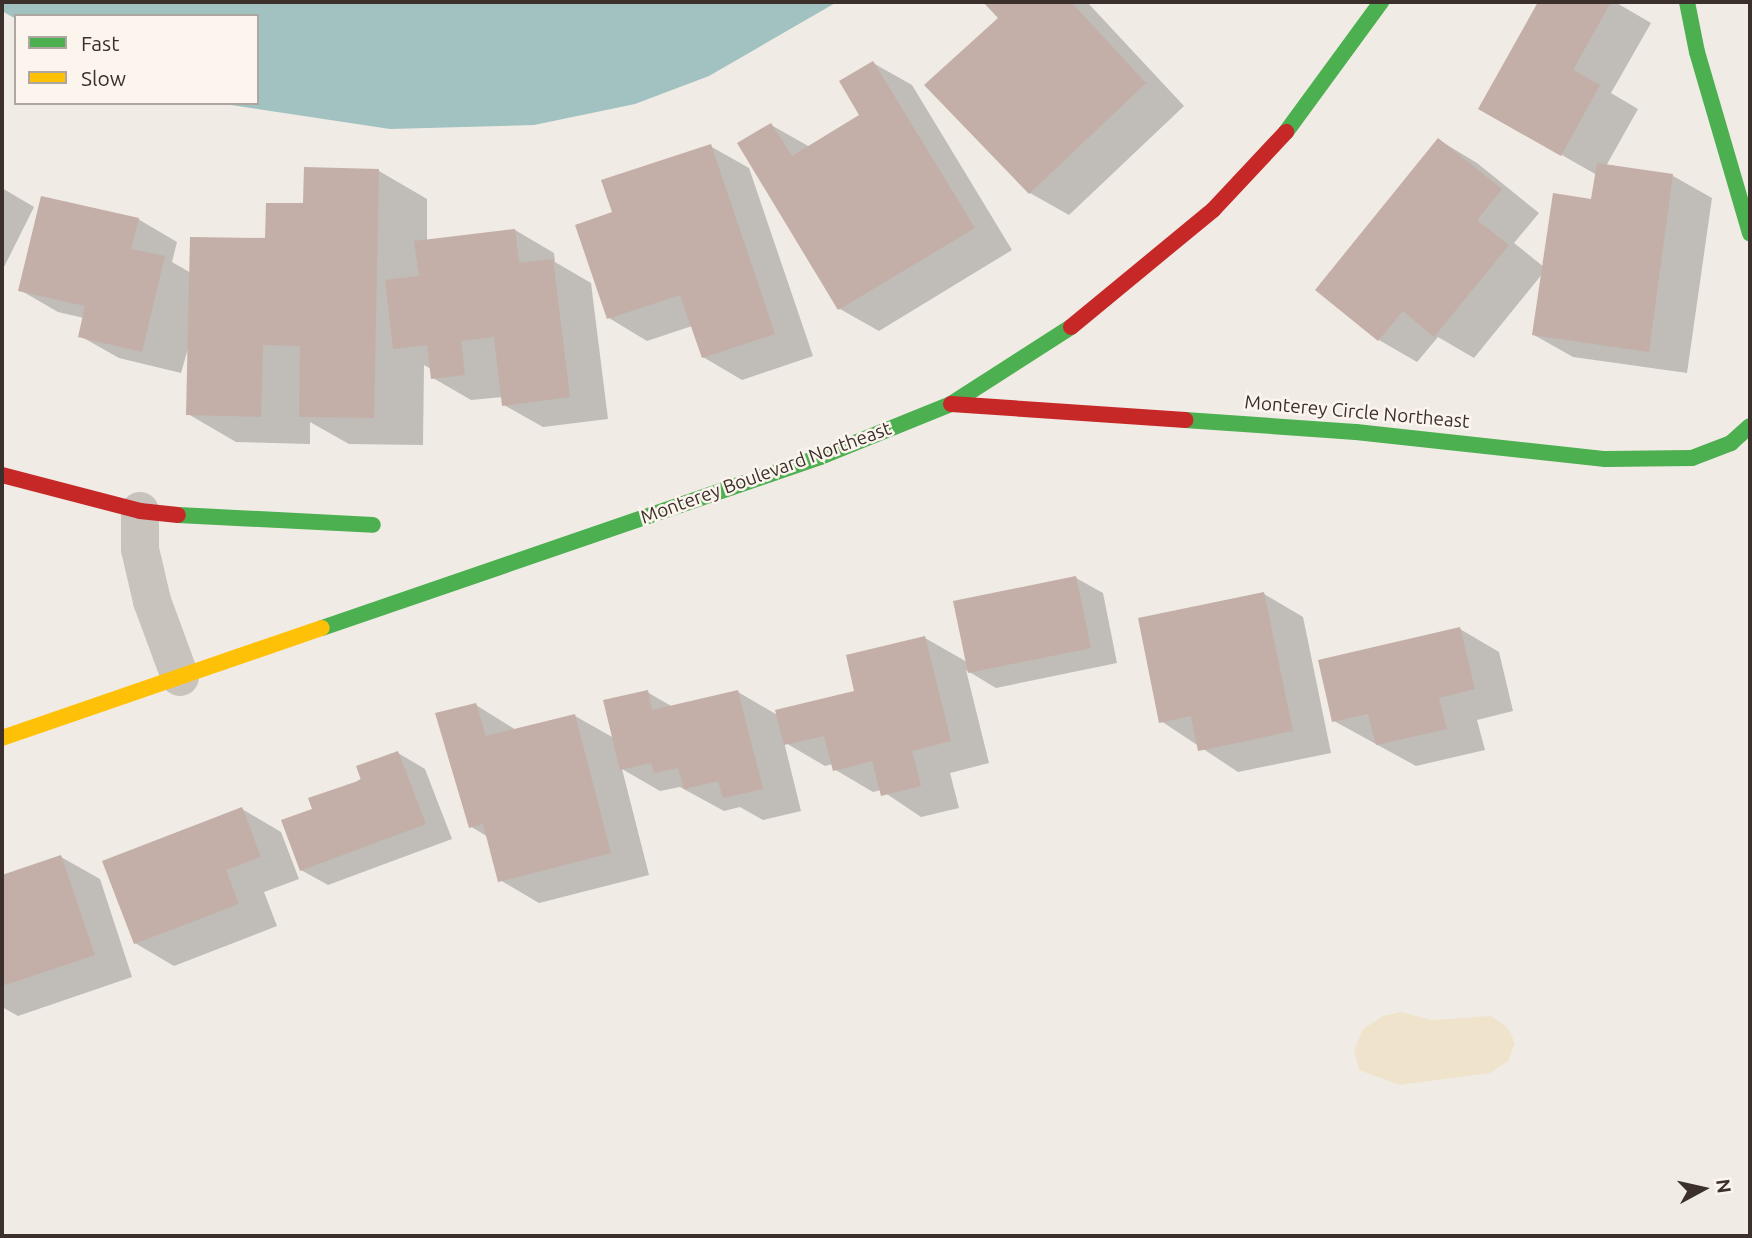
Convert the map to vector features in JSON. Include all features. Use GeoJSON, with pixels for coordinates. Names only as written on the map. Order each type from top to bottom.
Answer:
{"type":"FeatureCollection","features":[{"type":"Feature","properties":{"kind":"street","name":"Monterey Boulevard Northeast"},"geometry":{"type":"LineString","coordinates":[[2,737],[820,457],[951,404],[1095,312],[1213,210],[1286,132],[1381,2]]}},
{"type":"Feature","properties":{"kind":"street"},"geometry":{"type":"LineString","coordinates":[[1687,2],[1697,52],[1750,233]]}},
{"type":"Feature","properties":{"kind":"street","name":"Monterey Circle Northeast"},"geometry":{"type":"LineString","coordinates":[[951,404],[1356,432],[1606,459],[1692,458],[1731,443],[1750,426]]}},
{"type":"Feature","properties":{"kind":"street"},"geometry":{"type":"LineString","coordinates":[[2,475],[140,511],[255,522],[373,525]]}},
{"type":"Feature","properties":{"kind":"street"},"geometry":{"type":"LineString","coordinates":[[140,511],[140,549],[152,601],[180,677]]}},
{"type":"Feature","properties":{"kind":"sand"},"geometry":{"type":"Polygon","coordinates":[[[1401,1012],[1432,1020],[1491,1016],[1507,1027],[1515,1043],[1508,1061],[1490,1073],[1400,1085],[1359,1070],[1354,1050],[1363,1029],[1383,1016],[1401,1012]]]}},
{"type":"Feature","properties":{"kind":"water"},"geometry":{"type":"Polygon","coordinates":[[[2,2],[837,2],[709,76],[635,104],[534,125],[390,129],[231,105],[259,105],[259,14],[14,14],[14,18],[2,11],[2,2]]]}},
{"type":"Feature","properties":{"kind":"building"},"geometry":{"type":"Polygon","coordinates":[[[983,2],[1071,2],[1146,83],[1029,194],[924,85],[998,18],[983,2]]]}},
{"type":"Feature","properties":{"kind":"building"},"geometry":{"type":"Polygon","coordinates":[[[1538,2],[1611,2],[1573,70],[1600,85],[1561,156],[1478,109],[1538,2]]]}},
{"type":"Feature","properties":{"kind":"building"},"geometry":{"type":"Polygon","coordinates":[[[873,61],[975,228],[838,310],[737,143],[771,123],[792,156],[859,115],[839,81],[873,61]]]}},
{"type":"Feature","properties":{"kind":"building"},"geometry":{"type":"Polygon","coordinates":[[[1438,138],[1502,189],[1477,220],[1509,245],[1434,337],[1403,311],[1378,341],[1315,290],[1438,138]]]}},
{"type":"Feature","properties":{"kind":"building"},"geometry":{"type":"Polygon","coordinates":[[[711,144],[775,334],[702,358],[680,295],[607,319],[575,225],[612,212],[601,180],[711,144]]]}},
{"type":"Feature","properties":{"kind":"building"},"geometry":{"type":"Polygon","coordinates":[[[1597,163],[1673,174],[1649,352],[1532,335],[1553,193],[1591,199],[1597,163]]]}},
{"type":"Feature","properties":{"kind":"building"},"geometry":{"type":"Polygon","coordinates":[[[304,167],[379,169],[374,418],[299,417],[300,346],[263,345],[261,417],[186,415],[190,237],[265,238],[266,203],[303,203],[304,167]]]}},
{"type":"Feature","properties":{"kind":"building"},"geometry":{"type":"Polygon","coordinates":[[[41,196],[139,218],[131,249],[165,256],[142,352],[78,337],[85,306],[18,291],[41,196]]]}},
{"type":"Feature","properties":{"kind":"building"},"geometry":{"type":"Polygon","coordinates":[[[515,229],[519,263],[553,259],[570,397],[502,406],[494,337],[461,341],[465,375],[431,379],[427,345],[393,349],[385,280],[419,276],[414,241],[515,229]]]}},
{"type":"Feature","properties":{"kind":"building"},"geometry":{"type":"Polygon","coordinates":[[[1076,576],[1091,648],[968,673],[953,601],[1076,576]]]}},
{"type":"Feature","properties":{"kind":"building"},"geometry":{"type":"Polygon","coordinates":[[[1264,592],[1293,731],[1198,751],[1191,716],[1159,723],[1138,618],[1264,592]]]}},
{"type":"Feature","properties":{"kind":"building"},"geometry":{"type":"Polygon","coordinates":[[[1460,627],[1475,689],[1439,698],[1447,729],[1376,745],[1368,714],[1332,722],[1318,660],[1460,627]]]}},
{"type":"Feature","properties":{"kind":"building"},"geometry":{"type":"Polygon","coordinates":[[[925,636],[951,741],[912,751],[921,786],[881,796],[872,761],[833,771],[824,736],[784,745],[775,710],[854,691],[846,655],[925,636]]]}},
{"type":"Feature","properties":{"kind":"building"},"geometry":{"type":"Polygon","coordinates":[[[648,690],[652,710],[738,690],[763,789],[723,798],[718,781],[684,789],[678,768],[654,773],[651,763],[620,770],[603,700],[648,690]]]}},
{"type":"Feature","properties":{"kind":"building"},"geometry":{"type":"Polygon","coordinates":[[[476,703],[486,736],[575,714],[611,853],[498,882],[483,824],[469,828],[435,713],[476,703]]]}},
{"type":"Feature","properties":{"kind":"building"},"geometry":{"type":"Polygon","coordinates":[[[398,751],[426,824],[300,871],[281,820],[312,809],[308,798],[361,780],[356,766],[398,751]]]}},
{"type":"Feature","properties":{"kind":"building"},"geometry":{"type":"Polygon","coordinates":[[[242,807],[261,857],[226,870],[239,904],[134,944],[102,861],[242,807]]]}},
{"type":"Feature","properties":{"kind":"building"},"geometry":{"type":"Polygon","coordinates":[[[61,855],[95,955],[2,986],[2,875],[61,855]]]}},
{"type":"Feature","properties":{"kind":"traffic: fast"},"geometry":{"type":"LineString","coordinates":[[1286,132],[1381,2]]}},
{"type":"Feature","properties":{"kind":"traffic: fast"},"geometry":{"type":"LineString","coordinates":[[1687,2],[1697,52],[1750,233]]}},
{"type":"Feature","properties":{"kind":"traffic: fast"},"geometry":{"type":"LineString","coordinates":[[322,628],[820,457],[951,404],[1071,327]]}},
{"type":"Feature","properties":{"kind":"traffic: fast"},"geometry":{"type":"LineString","coordinates":[[1185,420],[1356,432],[1606,459],[1692,458],[1731,443],[1750,426]]}},
{"type":"Feature","properties":{"kind":"traffic: fast"},"geometry":{"type":"LineString","coordinates":[[178,515],[373,525]]}},
{"type":"Feature","properties":{"kind":"traffic: slow"},"geometry":{"type":"LineString","coordinates":[[2,738],[322,628]]}},
{"type":"Feature","properties":{"kind":"traffic: jam"},"geometry":{"type":"LineString","coordinates":[[1071,327],[1213,210],[1286,132]]}},
{"type":"Feature","properties":{"kind":"traffic: jam"},"geometry":{"type":"LineString","coordinates":[[951,404],[1185,420]]}},
{"type":"Feature","properties":{"kind":"traffic: jam"},"geometry":{"type":"LineString","coordinates":[[2,475],[140,511],[178,515]]}}]}
